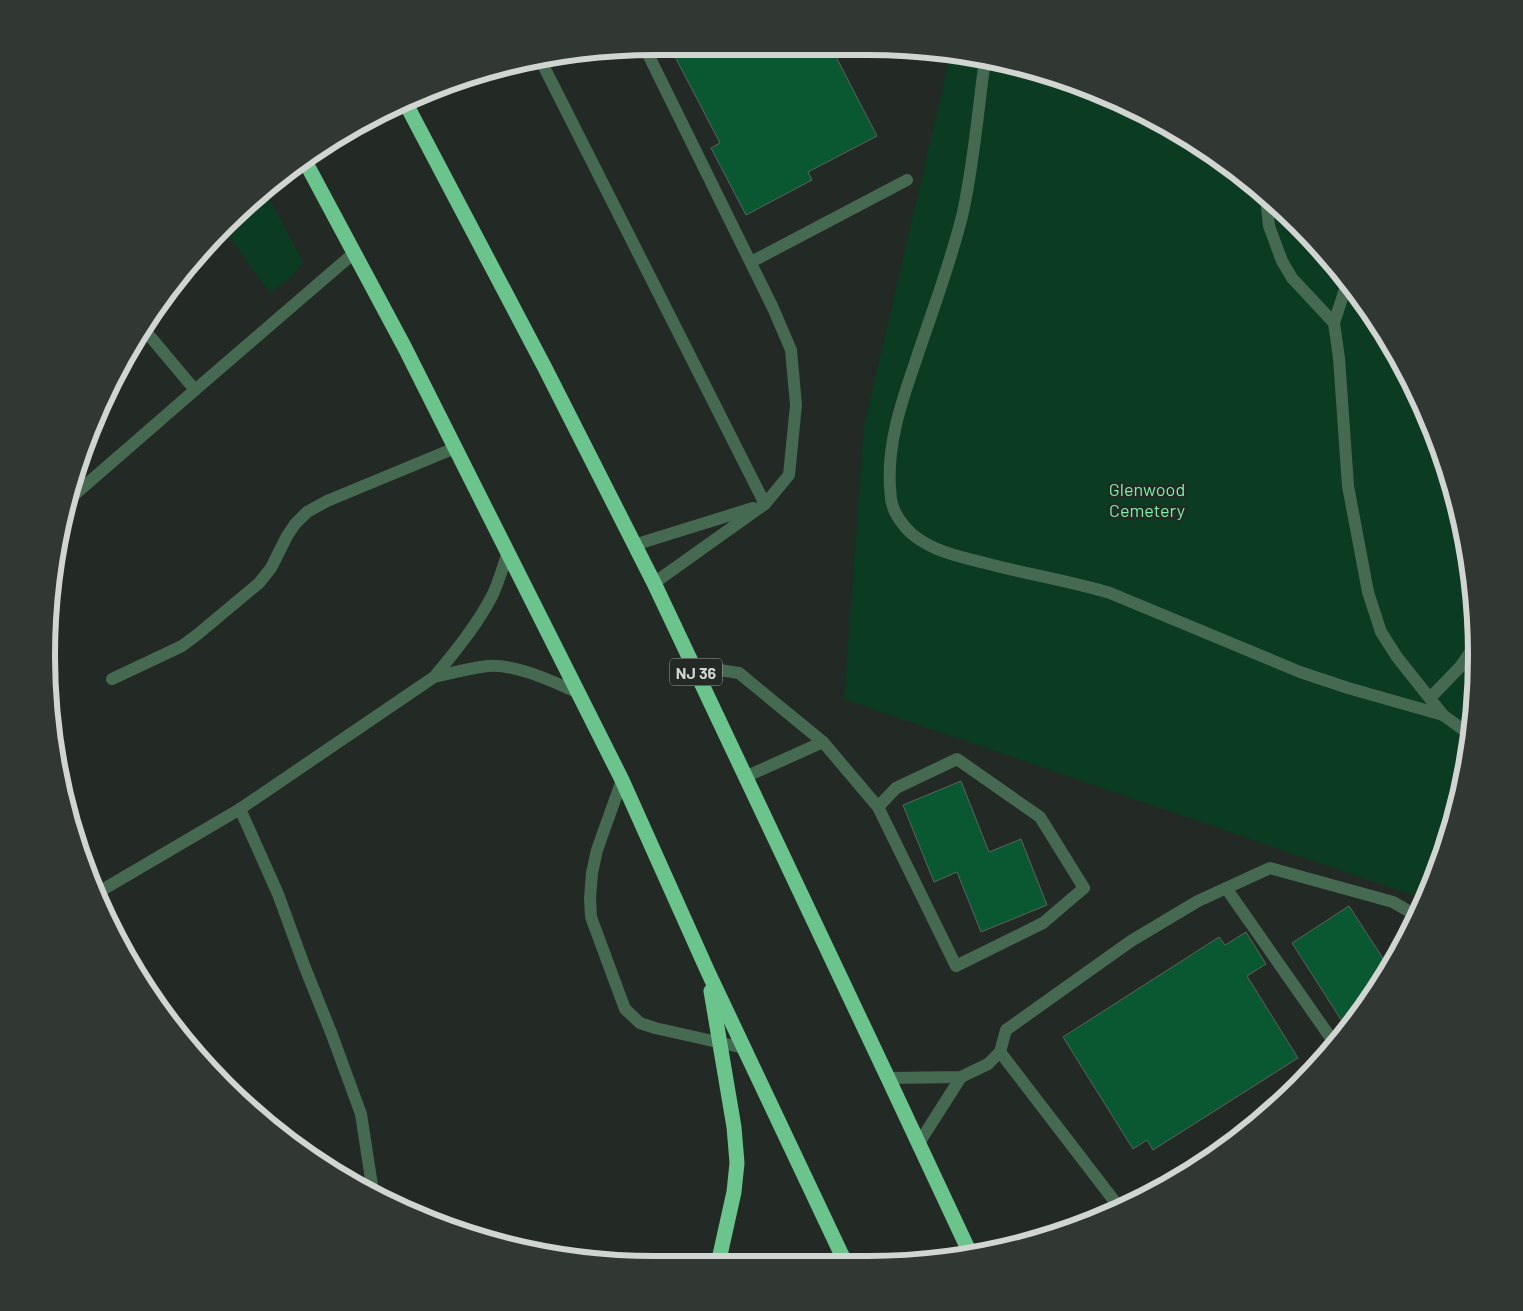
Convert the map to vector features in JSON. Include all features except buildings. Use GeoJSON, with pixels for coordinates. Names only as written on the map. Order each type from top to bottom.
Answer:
{"type":"FeatureCollection","features":[{"type":"Feature","properties":{"kind":"highway","name":"NJ 36"},"geometry":{"type":"LineString","coordinates":[[409,109],[545,368],[654,583],[968,1247]]}},
{"type":"Feature","properties":{"kind":"highway"},"geometry":{"type":"LineString","coordinates":[[308,166],[405,348],[622,780],[708,972],[842,1256]]}},
{"type":"Feature","properties":{"kind":"highway"},"geometry":{"type":"LineString","coordinates":[[708,972],[734,1127],[737,1163],[734,1192],[720,1256]]}},
{"type":"Feature","properties":{"kind":"street"},"geometry":{"type":"LineString","coordinates":[[649,55],[751,262],[791,350],[796,405],[789,475],[765,504],[654,583]]}},
{"type":"Feature","properties":{"kind":"street"},"geometry":{"type":"LineString","coordinates":[[544,66],[765,504]]}},
{"type":"Feature","properties":{"kind":"street"},"geometry":{"type":"LineString","coordinates":[[984,67],[963,212],[901,404],[893,444],[889,472],[891,503],[897,515],[912,534],[932,547],[1016,571],[1081,584],[1110,593],[1300,672],[1348,688],[1444,715]]}},
{"type":"Feature","properties":{"kind":"street"},"geometry":{"type":"LineString","coordinates":[[751,262],[907,180]]}},
{"type":"Feature","properties":{"kind":"street"},"geometry":{"type":"LineString","coordinates":[[1267,208],[1269,226],[1282,261],[1292,278],[1334,323]]}},
{"type":"Feature","properties":{"kind":"street"},"geometry":{"type":"LineString","coordinates":[[77,492],[354,254]]}},
{"type":"Feature","properties":{"kind":"street"},"geometry":{"type":"LineString","coordinates":[[1344,290],[1334,323],[1339,358],[1348,486],[1368,592],[1381,632],[1397,657],[1444,715],[1463,730]]}},
{"type":"Feature","properties":{"kind":"street"},"geometry":{"type":"LineString","coordinates":[[148,334],[195,390]]}},
{"type":"Feature","properties":{"kind":"street"},"geometry":{"type":"LineString","coordinates":[[112,679],[182,646],[259,583],[271,568],[295,524],[307,512],[369,483],[455,448]]}},
{"type":"Feature","properties":{"kind":"street"},"geometry":{"type":"LineString","coordinates":[[634,545],[765,504]]}},
{"type":"Feature","properties":{"kind":"street"},"geometry":{"type":"LineString","coordinates":[[103,889],[240,809],[434,677],[461,643],[493,594],[508,552]]}},
{"type":"Feature","properties":{"kind":"street"},"geometry":{"type":"LineString","coordinates":[[1430,698],[1460,667],[1468,656]]}},
{"type":"Feature","properties":{"kind":"street"},"geometry":{"type":"LineString","coordinates":[[434,677],[490,666],[539,675],[577,692]]}},
{"type":"Feature","properties":{"kind":"street"},"geometry":{"type":"LineString","coordinates":[[693,666],[739,672],[822,742],[878,807],[956,966],[1043,923],[1084,888],[1040,817],[957,759],[896,788],[878,807]]}},
{"type":"Feature","properties":{"kind":"street"},"geometry":{"type":"LineString","coordinates":[[745,777],[822,742]]}},
{"type":"Feature","properties":{"kind":"street"},"geometry":{"type":"LineString","coordinates":[[622,780],[597,850],[592,873],[590,898],[591,917],[625,1010],[640,1023],[655,1028],[744,1048]]}},
{"type":"Feature","properties":{"kind":"street"},"geometry":{"type":"LineString","coordinates":[[240,809],[278,894],[361,1114],[372,1185]]}},
{"type":"Feature","properties":{"kind":"street"},"geometry":{"type":"LineString","coordinates":[[888,1078],[961,1077],[988,1064],[1000,1052],[1006,1030],[1131,942],[1198,901],[1270,868],[1393,902],[1410,912]]}},
{"type":"Feature","properties":{"kind":"street"},"geometry":{"type":"LineString","coordinates":[[1226,888],[1330,1037]]}},
{"type":"Feature","properties":{"kind":"street"},"geometry":{"type":"LineString","coordinates":[[1000,1052],[1115,1202]]}},
{"type":"Feature","properties":{"kind":"street"},"geometry":{"type":"LineString","coordinates":[[919,1144],[961,1077]]}},
{"type":"Feature","properties":{"kind":"green space","name":"Glenwood Cemetery"},"geometry":{"type":"Polygon","coordinates":[[[949,61],[1023,75],[1061,87],[1133,117],[1168,135],[1201,156],[1263,204],[1292,231],[1344,290],[1388,355],[1422,426],[1448,500],[1463,577],[1467,616],[1467,695],[1463,734],[1448,811],[1436,849],[1417,897],[844,699],[864,426],[949,61]]]}},
{"type":"Feature","properties":{"kind":"green space"},"geometry":{"type":"Polygon","coordinates":[[[269,197],[303,262],[293,275],[270,293],[228,234],[269,197]]]}}]}
